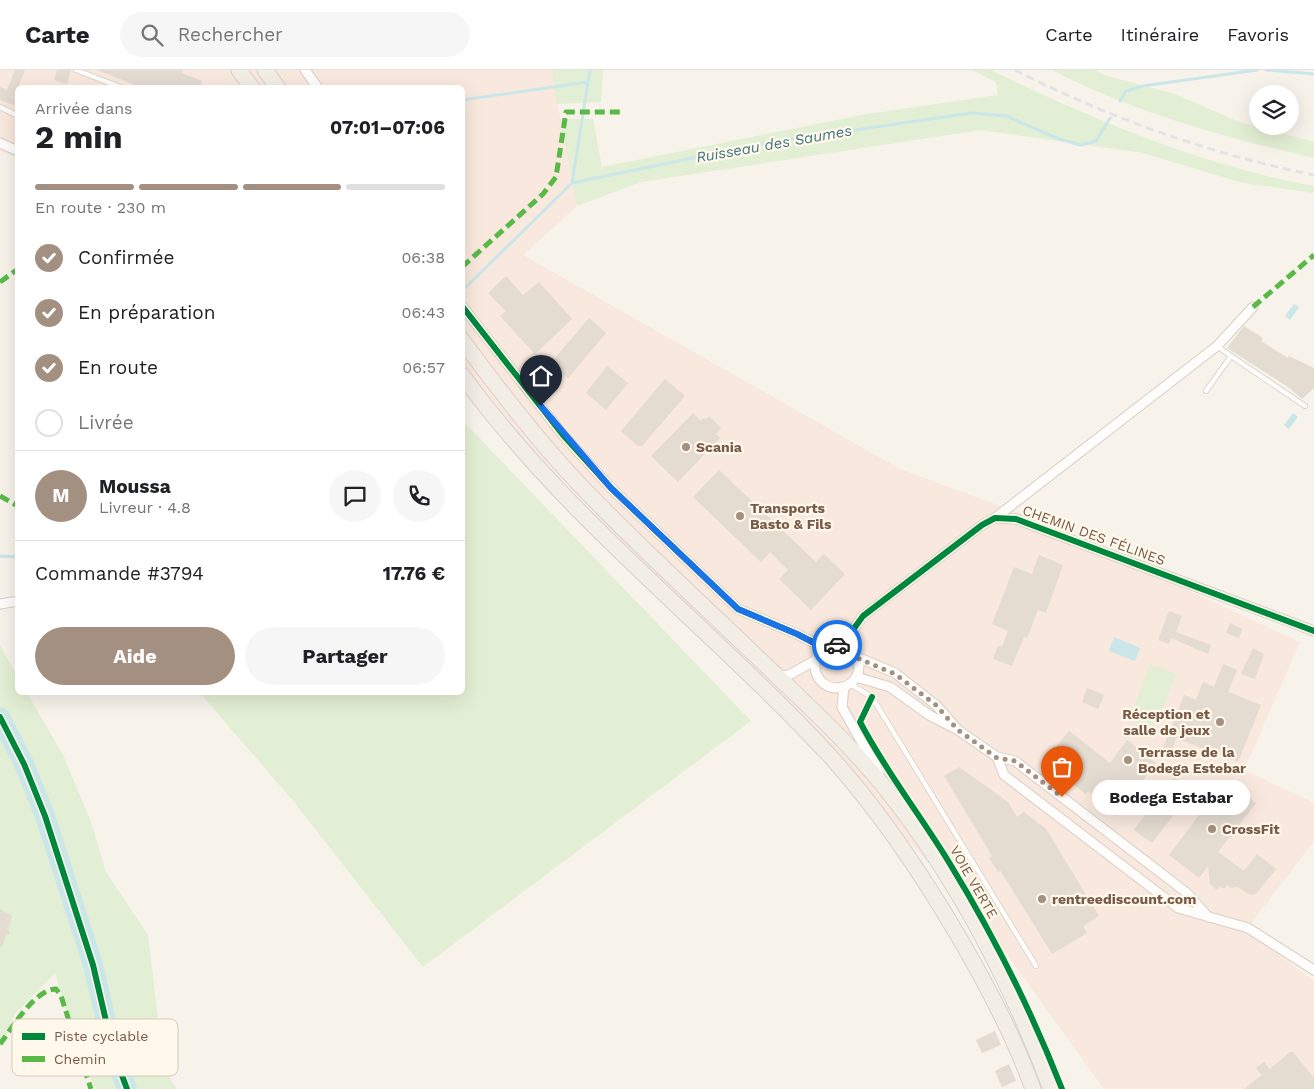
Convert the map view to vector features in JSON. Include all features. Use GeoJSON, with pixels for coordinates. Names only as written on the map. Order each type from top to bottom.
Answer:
{"type":"FeatureCollection","features":[{"type":"Feature","properties":{"kind":"main road"},"geometry":{"type":"LineString","coordinates":[[239,70],[250,85]]}},
{"type":"Feature","properties":{"kind":"main road"},"geometry":{"type":"LineString","coordinates":[[265,70],[276,85]]}},
{"type":"Feature","properties":{"kind":"main road"},"geometry":{"type":"LineString","coordinates":[[465,344],[531,431],[582,487],[812,709],[886,790],[933,856],[978,931],[1007,984],[1051,1089]]}},
{"type":"Feature","properties":{"kind":"main road"},"geometry":{"type":"LineString","coordinates":[[465,379],[516,442],[568,499],[754,678],[829,755],[870,801],[930,888],[993,997],[1033,1089]]}},
{"type":"Feature","properties":{"kind":"street"},"geometry":{"type":"LineString","coordinates":[[305,70],[316,85]]}},
{"type":"Feature","properties":{"kind":"street"},"geometry":{"type":"LineString","coordinates":[[0,144],[15,150]]}},
{"type":"Feature","properties":{"kind":"street"},"geometry":{"type":"LineString","coordinates":[[842,645],[863,616],[982,525],[995,518],[1218,346],[1253,307]]}},
{"type":"Feature","properties":{"kind":"street"},"geometry":{"type":"LineString","coordinates":[[465,310],[563,435],[599,474],[738,609],[797,634],[824,648],[842,645],[851,650],[857,658],[859,667],[856,677],[847,686],[842,707],[874,763],[886,790]]}},
{"type":"Feature","properties":{"kind":"street","name":"CHEMIN DES FÉLINES"},"geometry":{"type":"LineString","coordinates":[[995,518],[1016,519],[1314,631]]}},
{"type":"Feature","properties":{"kind":"street"},"geometry":{"type":"LineString","coordinates":[[0,604],[15,602]]}},
{"type":"Feature","properties":{"kind":"street"},"geometry":{"type":"LineString","coordinates":[[778,676],[789,675],[816,660],[824,648]]}},
{"type":"Feature","properties":{"kind":"street"},"geometry":{"type":"LineString","coordinates":[[857,658],[895,674],[936,705],[958,730]]}},
{"type":"Feature","properties":{"kind":"street"},"geometry":{"type":"LineString","coordinates":[[816,660],[815,673],[822,684],[837,688],[847,686]]}},
{"type":"Feature","properties":{"kind":"street"},"geometry":{"type":"LineString","coordinates":[[856,677],[890,687],[929,715],[958,730],[997,758],[1015,761],[1187,893],[1208,916]]}},
{"type":"Feature","properties":{"kind":"street"},"geometry":{"type":"LineString","coordinates":[[997,758],[1004,775],[1178,908],[1248,928],[1314,970]]}},
{"type":"Feature","properties":{"kind":"lane"},"geometry":{"type":"LineString","coordinates":[[76,70],[114,85]]}},
{"type":"Feature","properties":{"kind":"lane"},"geometry":{"type":"LineString","coordinates":[[0,107],[15,114]]}},
{"type":"Feature","properties":{"kind":"lane"},"geometry":{"type":"LineString","coordinates":[[1218,346],[1305,406]]}},
{"type":"Feature","properties":{"kind":"lane"},"geometry":{"type":"LineString","coordinates":[[1206,391],[1231,356]]}},
{"type":"Feature","properties":{"kind":"lane"},"geometry":{"type":"LineString","coordinates":[[847,686],[872,697],[1036,966]]}},
{"type":"Feature","properties":{"kind":"shaded area"},"geometry":{"type":"Polygon","coordinates":[[[0,70],[554,70],[552,74],[577,206],[523,255],[900,469],[1022,514],[1300,642],[1244,770],[1314,803],[1314,841],[1246,930],[1314,981],[1314,1089],[1104,1089],[976,912],[465,378],[465,85],[15,85],[15,157],[0,151],[0,70]]]}},
{"type":"Feature","properties":{"kind":"green space"},"geometry":{"type":"Polygon","coordinates":[[[554,70],[603,70],[601,102],[557,104],[552,74],[554,70]]]}},
{"type":"Feature","properties":{"kind":"green space"},"geometry":{"type":"Polygon","coordinates":[[[972,70],[991,70],[1108,123],[1189,153],[1230,166],[1314,186],[1314,193],[1243,183],[1143,153],[980,130],[641,182],[577,206],[560,119],[593,119],[602,167],[867,114],[998,95],[996,82],[972,70]]]}},
{"type":"Feature","properties":{"kind":"green space"},"geometry":{"type":"Polygon","coordinates":[[[1052,70],[1095,70],[1107,76],[1175,94],[1249,125],[1249,135],[1288,135],[1314,142],[1314,158],[1247,142],[1180,122],[1115,99],[1052,70]]]}},
{"type":"Feature","properties":{"kind":"green space"},"geometry":{"type":"Polygon","coordinates":[[[465,423],[751,721],[423,967],[294,802],[202,695],[465,695],[465,423]]]}},
{"type":"Feature","properties":{"kind":"green space"},"geometry":{"type":"Polygon","coordinates":[[[0,645],[15,672],[15,695],[28,695],[63,755],[90,819],[106,872],[148,935],[158,1019],[68,1019],[55,973],[15,1014],[0,1046],[0,645]]]}},
{"type":"Feature","properties":{"kind":"green space"},"geometry":{"type":"Polygon","coordinates":[[[1150,664],[1176,674],[1154,729],[1129,720],[1150,664]]]}},
{"type":"Feature","properties":{"kind":"green space"},"geometry":{"type":"Polygon","coordinates":[[[89,1076],[169,1076],[177,1089],[96,1089],[89,1076]]]}},
{"type":"Feature","properties":{"kind":"water"},"geometry":{"type":"Polygon","coordinates":[[[1294,304],[1299,307],[1290,320],[1285,316],[1294,304]]]}},
{"type":"Feature","properties":{"kind":"water"},"geometry":{"type":"Polygon","coordinates":[[[1293,413],[1298,417],[1289,429],[1284,425],[1293,413]]]}},
{"type":"Feature","properties":{"kind":"water"},"geometry":{"type":"Polygon","coordinates":[[[1114,637],[1140,648],[1135,661],[1109,651],[1114,637]]]}},
{"type":"Feature","properties":{"kind":"building"},"geometry":{"type":"Polygon","coordinates":[[[15,70],[25,70],[19,85],[15,85],[15,106],[0,100],[0,87],[7,90],[15,70]]]}},
{"type":"Feature","properties":{"kind":"building"},"geometry":{"type":"Polygon","coordinates":[[[57,70],[71,70],[67,84],[54,80],[57,70]]]}},
{"type":"Feature","properties":{"kind":"building"},"geometry":{"type":"Polygon","coordinates":[[[97,70],[182,70],[182,73],[202,81],[201,85],[135,85],[97,70]]]}},
{"type":"Feature","properties":{"kind":"building"},"geometry":{"type":"Polygon","coordinates":[[[506,276],[523,295],[539,282],[572,319],[535,354],[500,316],[506,311],[488,293],[506,276]]]}},
{"type":"Feature","properties":{"kind":"building"},"geometry":{"type":"Polygon","coordinates":[[[589,318],[606,333],[568,378],[550,364],[589,318]]]}},
{"type":"Feature","properties":{"kind":"building"},"geometry":{"type":"Polygon","coordinates":[[[1244,326],[1263,338],[1261,341],[1288,358],[1289,356],[1314,368],[1314,388],[1302,399],[1288,387],[1227,348],[1244,326]]]}},
{"type":"Feature","properties":{"kind":"building"},"geometry":{"type":"Polygon","coordinates":[[[607,366],[628,383],[606,410],[586,393],[607,366]]]}},
{"type":"Feature","properties":{"kind":"building"},"geometry":{"type":"Polygon","coordinates":[[[665,379],[685,396],[642,446],[638,446],[621,431],[665,379]]]}},
{"type":"Feature","properties":{"kind":"building","name":"Scania"},"geometry":{"type":"Polygon","coordinates":[[[693,413],[700,420],[710,417],[721,428],[716,434],[720,438],[678,482],[651,456],[693,413]]]}},
{"type":"Feature","properties":{"kind":"building"},"geometry":{"type":"Polygon","coordinates":[[[719,470],[816,562],[824,554],[845,574],[811,610],[779,579],[788,570],[770,552],[761,562],[693,497],[719,470]]]}},
{"type":"Feature","properties":{"kind":"building"},"geometry":{"type":"Polygon","coordinates":[[[1039,555],[1063,565],[1046,613],[1038,610],[1027,638],[1024,637],[1012,666],[993,659],[998,646],[1002,647],[1008,631],[992,624],[1014,567],[1032,574],[1039,555]]]}},
{"type":"Feature","properties":{"kind":"building"},"geometry":{"type":"Polygon","coordinates":[[[1169,611],[1182,616],[1176,632],[1211,645],[1208,654],[1171,638],[1169,644],[1158,640],[1169,611]]]}},
{"type":"Feature","properties":{"kind":"building"},"geometry":{"type":"Polygon","coordinates":[[[1230,623],[1242,629],[1239,638],[1226,633],[1230,623]]]}},
{"type":"Feature","properties":{"kind":"building"},"geometry":{"type":"Polygon","coordinates":[[[1253,648],[1264,654],[1255,679],[1241,674],[1253,648]]]}},
{"type":"Feature","properties":{"kind":"building","name":"Réception et salle de jeux"},"geometry":{"type":"Polygon","coordinates":[[[1223,664],[1237,670],[1228,692],[1261,705],[1238,762],[1176,738],[1170,756],[1161,753],[1184,695],[1196,700],[1203,682],[1214,687],[1223,664]]]}},
{"type":"Feature","properties":{"kind":"building"},"geometry":{"type":"Polygon","coordinates":[[[1087,688],[1104,695],[1098,709],[1082,702],[1087,688]]]}},
{"type":"Feature","properties":{"kind":"building"},"geometry":{"type":"Polygon","coordinates":[[[1069,731],[1110,763],[1127,740],[1156,763],[1116,816],[1102,806],[1105,803],[1088,791],[1086,794],[1044,762],[1069,731]]]}},
{"type":"Feature","properties":{"kind":"building","name":"rentreediscount.com"},"geometry":{"type":"Polygon","coordinates":[[[959,767],[1008,802],[1017,817],[1024,812],[1046,829],[1099,916],[1083,926],[1087,933],[1052,954],[1000,870],[998,872],[989,858],[992,856],[944,776],[959,767]]]}},
{"type":"Feature","properties":{"kind":"building"},"geometry":{"type":"Polygon","coordinates":[[[1174,777],[1192,791],[1152,843],[1134,830],[1174,777]]]}},
{"type":"Feature","properties":{"kind":"building","name":"CrossFit"},"geometry":{"type":"Polygon","coordinates":[[[1226,780],[1256,803],[1218,852],[1244,871],[1257,854],[1276,869],[1256,894],[1250,895],[1238,887],[1231,888],[1227,885],[1224,889],[1220,886],[1217,890],[1210,884],[1208,866],[1199,878],[1169,855],[1208,803],[1194,792],[1200,783],[1215,794],[1226,780]]]}},
{"type":"Feature","properties":{"kind":"building"},"geometry":{"type":"Polygon","coordinates":[[[0,909],[12,916],[8,928],[10,934],[6,935],[2,947],[0,947],[0,909]]]}},
{"type":"Feature","properties":{"kind":"building"},"geometry":{"type":"Polygon","coordinates":[[[995,1031],[1001,1045],[982,1053],[976,1040],[995,1031]]]}},
{"type":"Feature","properties":{"kind":"building"},"geometry":{"type":"Polygon","coordinates":[[[1290,1052],[1293,1052],[1314,1078],[1314,1089],[1244,1089],[1262,1075],[1256,1068],[1264,1062],[1270,1069],[1290,1052]]]}},
{"type":"Feature","properties":{"kind":"building"},"geometry":{"type":"Polygon","coordinates":[[[1009,1064],[1016,1081],[1002,1087],[995,1071],[1009,1064]]]}},
{"type":"Feature","properties":{"kind":"waterway"},"geometry":{"type":"LineString","coordinates":[[572,183],[590,70]]}},
{"type":"Feature","properties":{"kind":"waterway"},"geometry":{"type":"LineString","coordinates":[[1120,101],[1126,91],[1143,86],[1257,70]]}},
{"type":"Feature","properties":{"kind":"waterway"},"geometry":{"type":"LineString","coordinates":[[1266,70],[1314,74]]}},
{"type":"Feature","properties":{"kind":"waterway"},"geometry":{"type":"LineString","coordinates":[[465,100],[588,82]]}},
{"type":"Feature","properties":{"kind":"waterway","name":"Ruisseau des Saumes"},"geometry":{"type":"LineString","coordinates":[[465,288],[572,183],[765,143],[972,113],[1006,116],[1059,139],[1081,145],[1096,141],[1110,118]]}},
{"type":"Feature","properties":{"kind":"waterway","name":"Ruisseau des Saumes"},"geometry":{"type":"LineString","coordinates":[[0,556],[15,557]]}},
{"type":"Feature","properties":{"kind":"waterway"},"geometry":{"type":"LineString","coordinates":[[0,717],[24,764],[45,816],[93,965],[106,1019]]}},
{"type":"Feature","properties":{"kind":"waterway"},"geometry":{"type":"LineString","coordinates":[[122,1076],[127,1089]]}},
{"type":"Feature","properties":{"kind":"railway"},"geometry":{"type":"LineString","coordinates":[[1015,70],[1087,104],[1161,133],[1237,156],[1314,175]]}},
{"type":"Feature","properties":{"kind":"marked path"},"geometry":{"type":"LineString","coordinates":[[465,264],[543,194],[556,177],[566,112],[622,112]]}},
{"type":"Feature","properties":{"kind":"marked path"},"geometry":{"type":"LineString","coordinates":[[1253,307],[1314,255]]}},
{"type":"Feature","properties":{"kind":"marked path"},"geometry":{"type":"LineString","coordinates":[[0,282],[15,271]]}},
{"type":"Feature","properties":{"kind":"marked path"},"geometry":{"type":"LineString","coordinates":[[0,496],[15,504]]}},
{"type":"Feature","properties":{"kind":"marked path"},"geometry":{"type":"LineString","coordinates":[[18,1019],[32,1002],[48,991],[56,989],[61,996],[68,1019]]}},
{"type":"Feature","properties":{"kind":"marked path"},"geometry":{"type":"LineString","coordinates":[[0,1044],[12,1027]]}},
{"type":"Feature","properties":{"kind":"marked path"},"geometry":{"type":"LineString","coordinates":[[87,1076],[91,1089]]}},
{"type":"Feature","properties":{"kind":"cycle path"},"geometry":{"type":"LineString","coordinates":[[465,310],[563,435],[611,488],[738,609],[797,634],[824,648]]}},
{"type":"Feature","properties":{"kind":"cycle path"},"geometry":{"type":"LineString","coordinates":[[842,645],[863,616],[982,525],[995,518],[1016,519],[1314,631]]}},
{"type":"Feature","properties":{"kind":"cycle path","name":"VOIE VERTE"},"geometry":{"type":"LineString","coordinates":[[872,697],[860,722],[881,759],[939,846],[982,918],[1025,1002],[1062,1089]]}},
{"type":"Feature","properties":{"kind":"cycle path"},"geometry":{"type":"LineString","coordinates":[[0,717],[24,764],[45,816],[93,965],[106,1019]]}},
{"type":"Feature","properties":{"kind":"cycle path"},"geometry":{"type":"LineString","coordinates":[[122,1076],[127,1089]]}},
{"type":"Feature","properties":{"kind":"way so far"},"geometry":{"type":"LineString","coordinates":[[837,645],[842,645],[851,650],[857,658],[895,674],[936,705],[958,730],[997,758],[1015,761],[1062,797]]}},
{"type":"Feature","properties":{"kind":"place","name":"Scania"},"geometry":{"type":"Point","coordinates":[686,447]}},
{"type":"Feature","properties":{"kind":"place","name":"Transports Basto & Fils"},"geometry":{"type":"Point","coordinates":[740,516]}},
{"type":"Feature","properties":{"kind":"place","name":"Réception et salle de jeux"},"geometry":{"type":"Point","coordinates":[1220,722]}},
{"type":"Feature","properties":{"kind":"place","name":"Terrasse de la Bodega Estebar"},"geometry":{"type":"Point","coordinates":[1128,760]}},
{"type":"Feature","properties":{"kind":"place","name":"Bodega Estabar"},"geometry":{"type":"Point","coordinates":[1062,797]}},
{"type":"Feature","properties":{"kind":"place","name":"CrossFit"},"geometry":{"type":"Point","coordinates":[1212,829]}},
{"type":"Feature","properties":{"kind":"place","name":"rentreediscount.com"},"geometry":{"type":"Point","coordinates":[1042,899]}},
{"type":"Feature","properties":{"kind":"route"},"geometry":{"type":"LineString","coordinates":[[541,406],[563,435],[611,488],[738,609],[797,634],[824,648],[837,645]]}}]}
